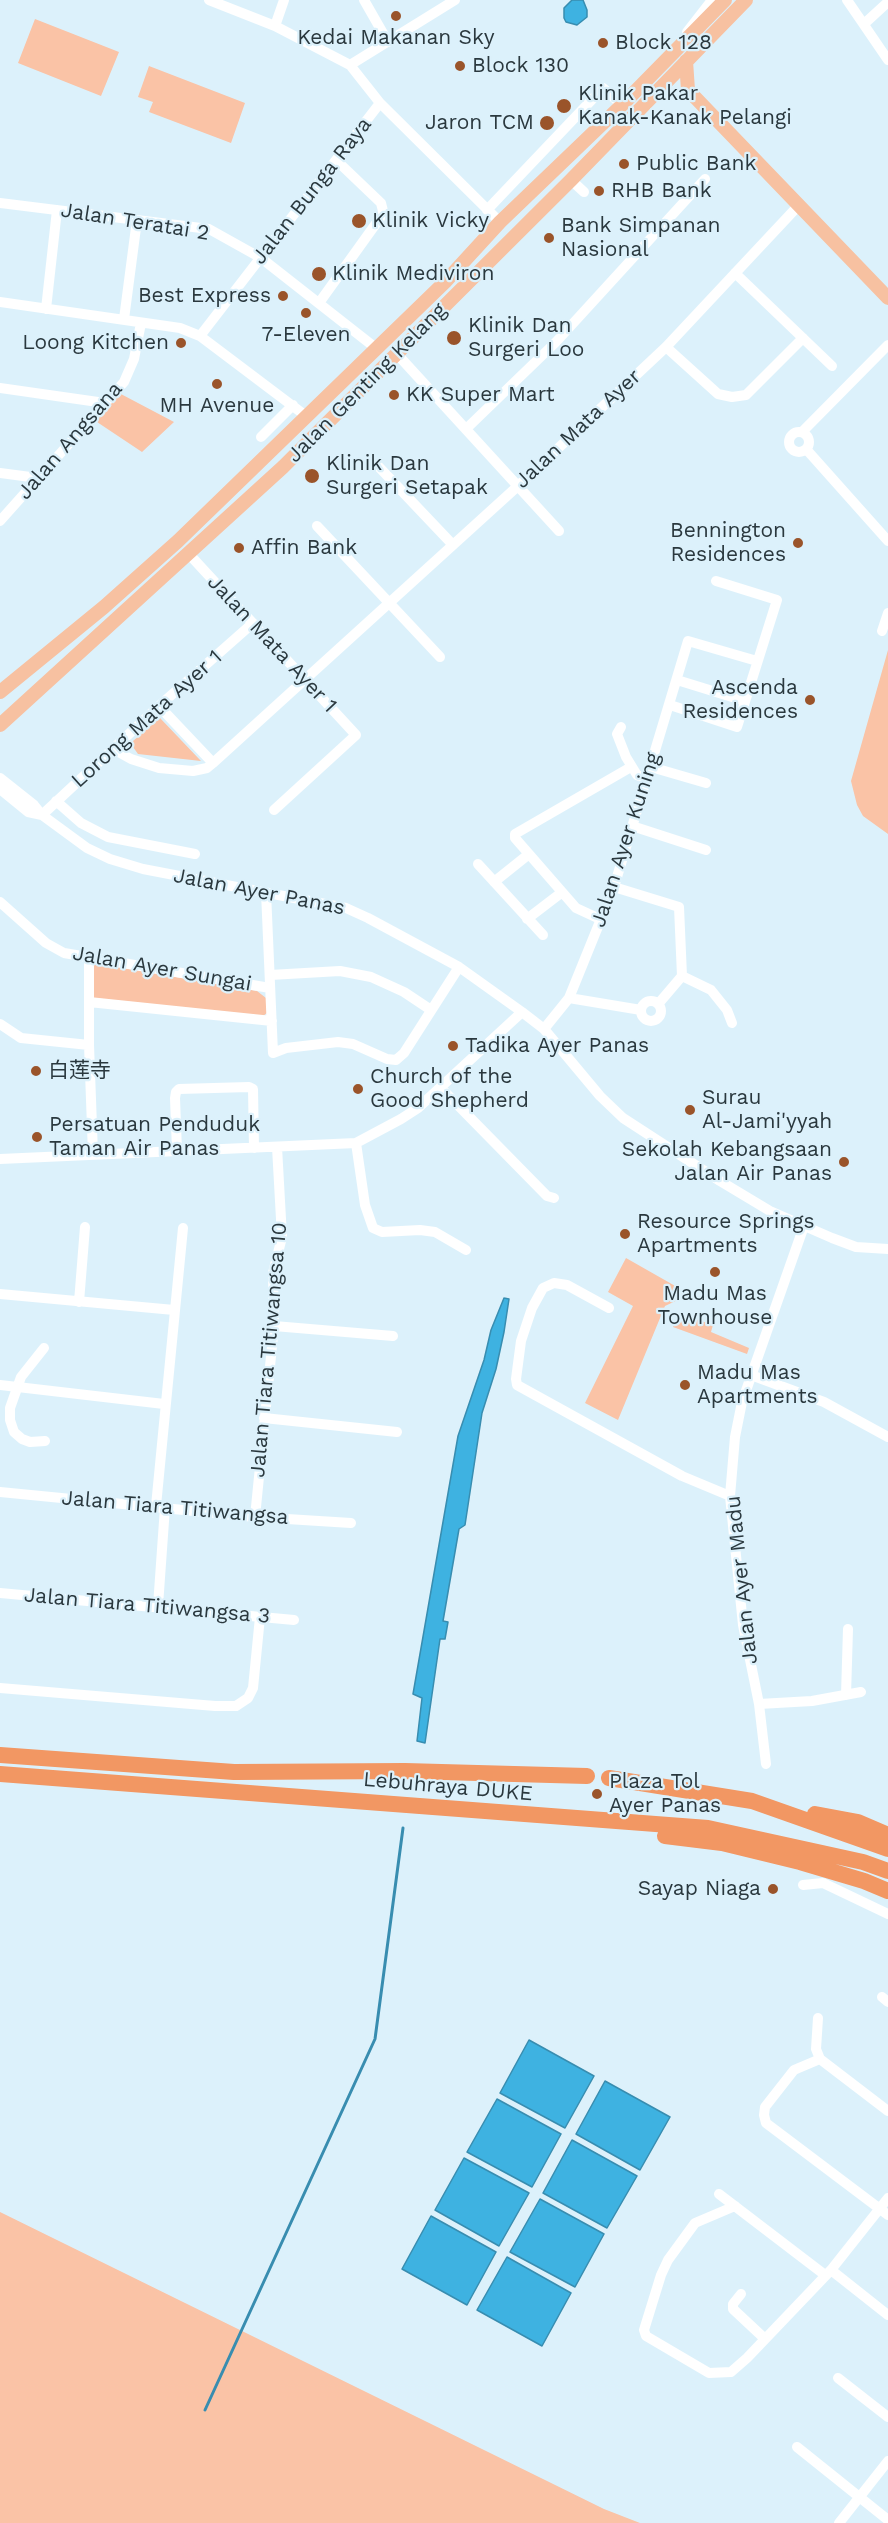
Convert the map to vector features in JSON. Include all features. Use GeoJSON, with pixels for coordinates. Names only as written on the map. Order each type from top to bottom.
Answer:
{"type":"FeatureCollection","features":[{"type":"Feature","properties":{"kind":"highway","name":"Lebuhraya DUKE"},"geometry":{"type":"LineString","coordinates":[[0,1755],[234,1772],[405,1771],[587,1776]]}},
{"type":"Feature","properties":{"kind":"highway","name":"Lebuhraya DUKE"},"geometry":{"type":"LineString","coordinates":[[0,1774],[708,1828],[863,1862],[888,1871]]}},
{"type":"Feature","properties":{"kind":"highway"},"geometry":{"type":"LineString","coordinates":[[609,1778],[858,1822],[888,1835]]}},
{"type":"Feature","properties":{"kind":"highway"},"geometry":{"type":"LineString","coordinates":[[752,1802],[888,1849]]}},
{"type":"Feature","properties":{"kind":"highway"},"geometry":{"type":"LineString","coordinates":[[593,1821],[656,1834],[722,1843],[789,1859],[864,1881],[888,1891]]}},
{"type":"Feature","properties":{"kind":"main road","name":"Jalan Genting Kelang"},"geometry":{"type":"LineString","coordinates":[[0,692],[104,607],[172,546],[445,282],[500,222],[622,105],[725,0]]}},
{"type":"Feature","properties":{"kind":"main road","name":"Jalan Genting Kelang"},"geometry":{"type":"LineString","coordinates":[[0,725],[283,467],[571,180],[746,0]]}},
{"type":"Feature","properties":{"kind":"main road"},"geometry":{"type":"LineString","coordinates":[[686,61],[688,90]]}},
{"type":"Feature","properties":{"kind":"main road"},"geometry":{"type":"LineString","coordinates":[[658,89],[672,87],[688,90],[888,298]]}},
{"type":"Feature","properties":{"kind":"main road"},"geometry":{"type":"LineString","coordinates":[[306,416],[314,419],[320,418],[345,397],[358,392]]}},
{"type":"Feature","properties":{"kind":"street"},"geometry":{"type":"LineString","coordinates":[[209,0],[275,26],[350,65],[380,103],[500,222]]}},
{"type":"Feature","properties":{"kind":"street"},"geometry":{"type":"LineString","coordinates":[[275,26],[284,0]]}},
{"type":"Feature","properties":{"kind":"street"},"geometry":{"type":"LineString","coordinates":[[364,0],[388,42]]}},
{"type":"Feature","properties":{"kind":"street"},"geometry":{"type":"LineString","coordinates":[[350,65],[455,0]]}},
{"type":"Feature","properties":{"kind":"street"},"geometry":{"type":"LineString","coordinates":[[671,54],[712,0]]}},
{"type":"Feature","properties":{"kind":"street"},"geometry":{"type":"LineString","coordinates":[[847,0],[888,60]]}},
{"type":"Feature","properties":{"kind":"street"},"geometry":{"type":"LineString","coordinates":[[864,24],[888,2]]}},
{"type":"Feature","properties":{"kind":"street"},"geometry":{"type":"LineString","coordinates":[[487,210],[603,88],[622,105]]}},
{"type":"Feature","properties":{"kind":"street","name":"Jalan Bunga Raya"},"geometry":{"type":"LineString","coordinates":[[200,336],[380,103]]}},
{"type":"Feature","properties":{"kind":"street"},"geometry":{"type":"LineString","coordinates":[[319,303],[383,211],[381,203],[336,160]]}},
{"type":"Feature","properties":{"kind":"street"},"geometry":{"type":"LineString","coordinates":[[466,429],[556,342],[705,179]]}},
{"type":"Feature","properties":{"kind":"street"},"geometry":{"type":"LineString","coordinates":[[571,180],[584,192]]}},
{"type":"Feature","properties":{"kind":"street","name":"Jalan Teratai 2"},"geometry":{"type":"LineString","coordinates":[[0,203],[209,229],[261,258],[377,349]]}},
{"type":"Feature","properties":{"kind":"street","name":"Jalan Mata Ayer"},"geometry":{"type":"LineString","coordinates":[[213,764],[519,485],[666,346],[799,205]]}},
{"type":"Feature","properties":{"kind":"street"},"geometry":{"type":"LineString","coordinates":[[46,309],[57,210]]}},
{"type":"Feature","properties":{"kind":"street"},"geometry":{"type":"LineString","coordinates":[[124,320],[137,220]]}},
{"type":"Feature","properties":{"kind":"street"},"geometry":{"type":"LineString","coordinates":[[735,273],[832,366]]}},
{"type":"Feature","properties":{"kind":"street"},"geometry":{"type":"LineString","coordinates":[[0,302],[180,328],[200,336],[306,416]]}},
{"type":"Feature","properties":{"kind":"street","name":"Jalan Angsana"},"geometry":{"type":"LineString","coordinates":[[0,521],[124,382],[134,359],[141,322]]}},
{"type":"Feature","properties":{"kind":"street"},"geometry":{"type":"LineString","coordinates":[[666,346],[718,394],[732,397],[746,395],[803,338]]}},
{"type":"Feature","properties":{"kind":"street"},"geometry":{"type":"LineString","coordinates":[[806,449],[795,451],[788,442],[791,434],[802,432],[888,345]]}},
{"type":"Feature","properties":{"kind":"street"},"geometry":{"type":"LineString","coordinates":[[397,354],[559,531]]}},
{"type":"Feature","properties":{"kind":"street"},"geometry":{"type":"LineString","coordinates":[[0,388],[105,403]]}},
{"type":"Feature","properties":{"kind":"street"},"geometry":{"type":"LineString","coordinates":[[261,437],[293,405]]}},
{"type":"Feature","properties":{"kind":"street"},"geometry":{"type":"LineString","coordinates":[[802,432],[809,441],[806,449]]}},
{"type":"Feature","properties":{"kind":"street"},"geometry":{"type":"LineString","coordinates":[[806,449],[888,541]]}},
{"type":"Feature","properties":{"kind":"street"},"geometry":{"type":"LineString","coordinates":[[379,467],[453,545]]}},
{"type":"Feature","properties":{"kind":"street"},"geometry":{"type":"LineString","coordinates":[[0,473],[38,478]]}},
{"type":"Feature","properties":{"kind":"street"},"geometry":{"type":"LineString","coordinates":[[317,526],[440,657]]}},
{"type":"Feature","properties":{"kind":"street","name":"Jalan Mata Ayer 1"},"geometry":{"type":"LineString","coordinates":[[188,553],[356,735],[274,810]]}},
{"type":"Feature","properties":{"kind":"street"},"geometry":{"type":"LineString","coordinates":[[670,705],[737,727],[777,600],[716,581]]}},
{"type":"Feature","properties":{"kind":"street"},"geometry":{"type":"LineString","coordinates":[[882,631],[888,613]]}},
{"type":"Feature","properties":{"kind":"street","name":"Lorong Mata Ayer 1"},"geometry":{"type":"LineString","coordinates":[[42,815],[159,706],[253,623]]}},
{"type":"Feature","properties":{"kind":"street","name":"Jalan Ayer Kuning"},"geometry":{"type":"LineString","coordinates":[[544,1029],[569,998],[602,920],[688,641],[758,661]]}},
{"type":"Feature","properties":{"kind":"street"},"geometry":{"type":"LineString","coordinates":[[677,680],[745,700]]}},
{"type":"Feature","properties":{"kind":"street"},"geometry":{"type":"LineString","coordinates":[[112,749],[131,759],[159,768],[193,771],[213,764],[159,706]]}},
{"type":"Feature","properties":{"kind":"street"},"geometry":{"type":"LineString","coordinates":[[621,727],[617,734],[618,740],[637,775],[647,779]]}},
{"type":"Feature","properties":{"kind":"street"},"geometry":{"type":"LineString","coordinates":[[602,920],[576,908],[515,838],[518,831],[631,766]]}},
{"type":"Feature","properties":{"kind":"street"},"geometry":{"type":"LineString","coordinates":[[651,767],[706,783]]}},
{"type":"Feature","properties":{"kind":"street","name":"Jalan Ayer Panas"},"geometry":{"type":"LineString","coordinates":[[0,778],[34,805],[42,815],[87,848],[110,860],[143,869],[357,912],[459,967],[544,1029],[600,1096],[623,1118],[770,1211],[856,1247],[888,1249]]}},
{"type":"Feature","properties":{"kind":"street","name":"Jalan Ayer Panas"},"geometry":{"type":"LineString","coordinates":[[0,789],[28,812],[42,815]]}},
{"type":"Feature","properties":{"kind":"street"},"geometry":{"type":"LineString","coordinates":[[56,801],[81,823],[108,837],[195,854]]}},
{"type":"Feature","properties":{"kind":"street"},"geometry":{"type":"LineString","coordinates":[[632,826],[706,850]]}},
{"type":"Feature","properties":{"kind":"street"},"geometry":{"type":"LineString","coordinates":[[494,882],[529,854]]}},
{"type":"Feature","properties":{"kind":"street"},"geometry":{"type":"LineString","coordinates":[[478,864],[543,935]]}},
{"type":"Feature","properties":{"kind":"street"},"geometry":{"type":"LineString","coordinates":[[614,887],[679,907],[682,976],[658,1004]]}},
{"type":"Feature","properties":{"kind":"street"},"geometry":{"type":"LineString","coordinates":[[266,892],[273,1053],[286,1048],[338,1042],[353,1044],[387,1059],[396,1060],[404,1053],[459,967]]}},
{"type":"Feature","properties":{"kind":"street"},"geometry":{"type":"LineString","coordinates":[[527,919],[561,893]]}},
{"type":"Feature","properties":{"kind":"street","name":"Jalan Ayer Sungai"},"geometry":{"type":"LineString","coordinates":[[0,902],[55,949],[64,953],[270,988]]}},
{"type":"Feature","properties":{"kind":"street"},"geometry":{"type":"LineString","coordinates":[[89,957],[93,1154]]}},
{"type":"Feature","properties":{"kind":"street"},"geometry":{"type":"LineString","coordinates":[[270,975],[340,971],[371,977],[404,992],[431,1010]]}},
{"type":"Feature","properties":{"kind":"street"},"geometry":{"type":"LineString","coordinates":[[682,976],[711,990],[727,1010],[732,1023]]}},
{"type":"Feature","properties":{"kind":"street"},"geometry":{"type":"LineString","coordinates":[[569,998],[641,1010]]}},
{"type":"Feature","properties":{"kind":"street"},"geometry":{"type":"LineString","coordinates":[[653,1001],[658,1004],[662,1013],[655,1021],[645,1019],[641,1010],[646,1002],[653,1001]]}},
{"type":"Feature","properties":{"kind":"street"},"geometry":{"type":"LineString","coordinates":[[89,1002],[272,1021]]}},
{"type":"Feature","properties":{"kind":"street"},"geometry":{"type":"LineString","coordinates":[[0,1159],[356,1143],[401,1119],[441,1088],[522,1012]]}},
{"type":"Feature","properties":{"kind":"street"},"geometry":{"type":"LineString","coordinates":[[0,1024],[21,1038],[89,1045]]}},
{"type":"Feature","properties":{"kind":"street"},"geometry":{"type":"LineString","coordinates":[[177,1151],[175,1098],[179,1089],[249,1087],[253,1089],[254,1148]]}},
{"type":"Feature","properties":{"kind":"street"},"geometry":{"type":"LineString","coordinates":[[441,1088],[547,1196],[554,1198]]}},
{"type":"Feature","properties":{"kind":"street"},"geometry":{"type":"LineString","coordinates":[[356,1143],[365,1205],[373,1228],[382,1232],[420,1230],[435,1232],[466,1250]]}},
{"type":"Feature","properties":{"kind":"street","name":"Jalan Tiara Titiwangsa 10"},"geometry":{"type":"LineString","coordinates":[[255,1516],[274,1326],[273,1273],[282,1237],[277,1147]]}},
{"type":"Feature","properties":{"kind":"street","name":"Jalan Ayer Madu"},"geometry":{"type":"LineString","coordinates":[[766,1764],[759,1704],[744,1625],[730,1496],[735,1437],[742,1402],[804,1226]]}},
{"type":"Feature","properties":{"kind":"street"},"geometry":{"type":"LineString","coordinates":[[79,1302],[85,1227]]}},
{"type":"Feature","properties":{"kind":"street"},"geometry":{"type":"LineString","coordinates":[[158,1606],[164,1404],[183,1228]]}},
{"type":"Feature","properties":{"kind":"street"},"geometry":{"type":"LineString","coordinates":[[609,1308],[567,1285],[554,1283],[543,1288],[532,1308],[521,1341],[517,1385],[682,1476],[730,1496]]}},
{"type":"Feature","properties":{"kind":"street"},"geometry":{"type":"LineString","coordinates":[[0,1294],[174,1310]]}},
{"type":"Feature","properties":{"kind":"street"},"geometry":{"type":"LineString","coordinates":[[274,1326],[393,1336]]}},
{"type":"Feature","properties":{"kind":"street"},"geometry":{"type":"LineString","coordinates":[[44,1348],[21,1377],[10,1408],[10,1420],[14,1432],[30,1442],[45,1441]]}},
{"type":"Feature","properties":{"kind":"street"},"geometry":{"type":"LineString","coordinates":[[751,1375],[824,1402],[888,1437]]}},
{"type":"Feature","properties":{"kind":"street"},"geometry":{"type":"LineString","coordinates":[[0,1385],[164,1404]]}},
{"type":"Feature","properties":{"kind":"street"},"geometry":{"type":"LineString","coordinates":[[264,1418],[397,1432]]}},
{"type":"Feature","properties":{"kind":"street","name":"Jalan Tiara Titiwangsa"},"geometry":{"type":"LineString","coordinates":[[0,1492],[351,1523]]}},
{"type":"Feature","properties":{"kind":"street","name":"Jalan Tiara Titiwangsa 3"},"geometry":{"type":"LineString","coordinates":[[0,1593],[294,1620]]}},
{"type":"Feature","properties":{"kind":"street"},"geometry":{"type":"LineString","coordinates":[[0,1688],[236,1706],[248,1698],[253,1688],[260,1617]]}},
{"type":"Feature","properties":{"kind":"street"},"geometry":{"type":"LineString","coordinates":[[846,1695],[848,1629]]}},
{"type":"Feature","properties":{"kind":"street"},"geometry":{"type":"LineString","coordinates":[[759,1704],[812,1701],[861,1692]]}},
{"type":"Feature","properties":{"kind":"street"},"geometry":{"type":"LineString","coordinates":[[803,1885],[823,1883],[888,1914]]}},
{"type":"Feature","properties":{"kind":"street"},"geometry":{"type":"LineString","coordinates":[[818,2018],[816,2049],[820,2059],[888,2111]]}},
{"type":"Feature","properties":{"kind":"street"},"geometry":{"type":"LineString","coordinates":[[820,2059],[794,2070],[765,2107],[766,2123],[884,2212]]}},
{"type":"Feature","properties":{"kind":"street"},"geometry":{"type":"LineString","coordinates":[[719,2194],[888,2315]]}},
{"type":"Feature","properties":{"kind":"street"},"geometry":{"type":"LineString","coordinates":[[735,2206],[694,2223],[668,2260],[644,2330],[646,2336],[710,2373],[731,2372],[747,2358],[884,2212],[888,2198]]}},
{"type":"Feature","properties":{"kind":"street"},"geometry":{"type":"LineString","coordinates":[[741,2294],[733,2304],[733,2309],[764,2338]]}},
{"type":"Feature","properties":{"kind":"street"},"geometry":{"type":"LineString","coordinates":[[838,2378],[888,2417]]}},
{"type":"Feature","properties":{"kind":"street"},"geometry":{"type":"LineString","coordinates":[[797,2447],[888,2520]]}},
{"type":"Feature","properties":{"kind":"street"},"geometry":{"type":"LineString","coordinates":[[839,2523],[888,2461]]}},
{"type":"Feature","properties":{"kind":"shaded area"},"geometry":{"type":"Polygon","coordinates":[[[35,19],[119,52],[101,96],[18,63],[35,19]]]}},
{"type":"Feature","properties":{"kind":"shaded area"},"geometry":{"type":"Polygon","coordinates":[[[149,66],[245,103],[231,143],[149,112],[153,102],[138,97],[149,66]]]}},
{"type":"Feature","properties":{"kind":"shaded area"},"geometry":{"type":"Polygon","coordinates":[[[119,393],[174,422],[142,452],[94,420],[119,393]]]}},
{"type":"Feature","properties":{"kind":"shaded area"},"geometry":{"type":"Polygon","coordinates":[[[888,650],[888,834],[863,816],[857,805],[851,781],[888,650]]]}},
{"type":"Feature","properties":{"kind":"shaded area"},"geometry":{"type":"Polygon","coordinates":[[[160,718],[201,761],[138,754],[133,747],[133,741],[160,718]]]}},
{"type":"Feature","properties":{"kind":"shaded area"},"geometry":{"type":"Polygon","coordinates":[[[94,963],[257,991],[266,998],[267,1013],[263,1016],[93,998],[94,963]]]}},
{"type":"Feature","properties":{"kind":"shaded area"},"geometry":{"type":"Polygon","coordinates":[[[626,1258],[684,1291],[682,1298],[665,1306],[618,1420],[585,1403],[633,1306],[608,1292],[626,1258]]]}},
{"type":"Feature","properties":{"kind":"shaded area"},"geometry":{"type":"Polygon","coordinates":[[[679,1313],[713,1325],[711,1332],[749,1348],[747,1354],[673,1327],[679,1313]]]}},
{"type":"Feature","properties":{"kind":"shaded area"},"geometry":{"type":"Polygon","coordinates":[[[0,2212],[604,2509],[640,2523],[0,2523],[0,2212]]]}},
{"type":"Feature","properties":{"kind":"water"},"geometry":{"type":"Polygon","coordinates":[[[572,0],[583,0],[587,10],[587,17],[577,25],[566,22],[564,18],[564,8],[572,0]]]}},
{"type":"Feature","properties":{"kind":"water"},"geometry":{"type":"Polygon","coordinates":[[[504,1298],[509,1299],[504,1332],[496,1369],[482,1413],[465,1525],[459,1529],[443,1621],[448,1622],[445,1639],[440,1639],[425,1743],[417,1741],[422,1698],[413,1694],[458,1436],[484,1360],[491,1330],[504,1298]]]}},
{"type":"Feature","properties":{"kind":"water"},"geometry":{"type":"Polygon","coordinates":[[[529,2040],[594,2076],[565,2128],[500,2093],[529,2040]]]}},
{"type":"Feature","properties":{"kind":"water"},"geometry":{"type":"Polygon","coordinates":[[[605,2081],[670,2117],[640,2170],[576,2134],[605,2081]]]}},
{"type":"Feature","properties":{"kind":"water"},"geometry":{"type":"Polygon","coordinates":[[[497,2099],[561,2134],[532,2187],[467,2152],[497,2099]]]}},
{"type":"Feature","properties":{"kind":"water"},"geometry":{"type":"Polygon","coordinates":[[[572,2140],[637,2176],[607,2228],[543,2193],[572,2140]]]}},
{"type":"Feature","properties":{"kind":"water"},"geometry":{"type":"Polygon","coordinates":[[[464,2158],[529,2193],[499,2246],[435,2210],[464,2158]]]}},
{"type":"Feature","properties":{"kind":"water"},"geometry":{"type":"Polygon","coordinates":[[[540,2199],[604,2234],[575,2287],[510,2252],[540,2199]]]}},
{"type":"Feature","properties":{"kind":"water"},"geometry":{"type":"Polygon","coordinates":[[[431,2216],[496,2252],[467,2305],[402,2269],[431,2216]]]}},
{"type":"Feature","properties":{"kind":"water"},"geometry":{"type":"Polygon","coordinates":[[[507,2257],[571,2293],[542,2346],[477,2310],[507,2257]]]}},
{"type":"Feature","properties":{"kind":"waterway"},"geometry":{"type":"LineString","coordinates":[[205,2410],[375,2039],[403,1828]]}},
{"type":"Feature","properties":{"kind":"place","name":"Kedai Makanan Sky"},"geometry":{"type":"Point","coordinates":[396,16]}},
{"type":"Feature","properties":{"kind":"place","name":"Block 128"},"geometry":{"type":"Point","coordinates":[603,43]}},
{"type":"Feature","properties":{"kind":"place","name":"Block 130"},"geometry":{"type":"Point","coordinates":[460,66]}},
{"type":"Feature","properties":{"kind":"place","name":"Klinik Pakar Kanak-Kanak Pelangi"},"geometry":{"type":"Point","coordinates":[564,106]}},
{"type":"Feature","properties":{"kind":"place","name":"Jaron TCM"},"geometry":{"type":"Point","coordinates":[547,123]}},
{"type":"Feature","properties":{"kind":"place","name":"Public Bank"},"geometry":{"type":"Point","coordinates":[624,164]}},
{"type":"Feature","properties":{"kind":"place","name":"RHB Bank"},"geometry":{"type":"Point","coordinates":[599,191]}},
{"type":"Feature","properties":{"kind":"place","name":"Klinik Vicky"},"geometry":{"type":"Point","coordinates":[359,221]}},
{"type":"Feature","properties":{"kind":"place","name":"Bank Simpanan Nasional"},"geometry":{"type":"Point","coordinates":[549,238]}},
{"type":"Feature","properties":{"kind":"place","name":"Klinik Mediviron"},"geometry":{"type":"Point","coordinates":[319,274]}},
{"type":"Feature","properties":{"kind":"place","name":"Best Express"},"geometry":{"type":"Point","coordinates":[283,296]}},
{"type":"Feature","properties":{"kind":"place","name":"7-Eleven"},"geometry":{"type":"Point","coordinates":[306,313]}},
{"type":"Feature","properties":{"kind":"place","name":"Klinik Dan Surgeri Loo"},"geometry":{"type":"Point","coordinates":[454,338]}},
{"type":"Feature","properties":{"kind":"place","name":"Loong Kitchen"},"geometry":{"type":"Point","coordinates":[181,343]}},
{"type":"Feature","properties":{"kind":"place","name":"MH Avenue"},"geometry":{"type":"Point","coordinates":[217,384]}},
{"type":"Feature","properties":{"kind":"place","name":"KK Super Mart"},"geometry":{"type":"Point","coordinates":[394,395]}},
{"type":"Feature","properties":{"kind":"place","name":"Klinik Dan Surgeri Setapak"},"geometry":{"type":"Point","coordinates":[312,476]}},
{"type":"Feature","properties":{"kind":"place","name":"Bennington Residences"},"geometry":{"type":"Point","coordinates":[798,543]}},
{"type":"Feature","properties":{"kind":"place","name":"Affin Bank"},"geometry":{"type":"Point","coordinates":[239,548]}},
{"type":"Feature","properties":{"kind":"place","name":"Ascenda Residences"},"geometry":{"type":"Point","coordinates":[810,700]}},
{"type":"Feature","properties":{"kind":"place","name":"Tadika Ayer Panas"},"geometry":{"type":"Point","coordinates":[453,1046]}},
{"type":"Feature","properties":{"kind":"place","name":"白莲寺"},"geometry":{"type":"Point","coordinates":[36,1071]}},
{"type":"Feature","properties":{"kind":"place","name":"Church of the Good Shepherd"},"geometry":{"type":"Point","coordinates":[358,1089]}},
{"type":"Feature","properties":{"kind":"place","name":"Surau Al-Jami'yyah"},"geometry":{"type":"Point","coordinates":[690,1110]}},
{"type":"Feature","properties":{"kind":"place","name":"Persatuan Penduduk Taman Air Panas"},"geometry":{"type":"Point","coordinates":[37,1137]}},
{"type":"Feature","properties":{"kind":"place","name":"Sekolah Kebangsaan Jalan Air Panas"},"geometry":{"type":"Point","coordinates":[844,1162]}},
{"type":"Feature","properties":{"kind":"place","name":"Resource Springs Apartments"},"geometry":{"type":"Point","coordinates":[625,1234]}},
{"type":"Feature","properties":{"kind":"place","name":"Madu Mas Townhouse"},"geometry":{"type":"Point","coordinates":[715,1272]}},
{"type":"Feature","properties":{"kind":"place","name":"Madu Mas Apartments"},"geometry":{"type":"Point","coordinates":[685,1385]}},
{"type":"Feature","properties":{"kind":"place","name":"Plaza Tol Ayer Panas"},"geometry":{"type":"Point","coordinates":[597,1794]}},
{"type":"Feature","properties":{"kind":"place","name":"Sayap Niaga"},"geometry":{"type":"Point","coordinates":[773,1889]}}]}
